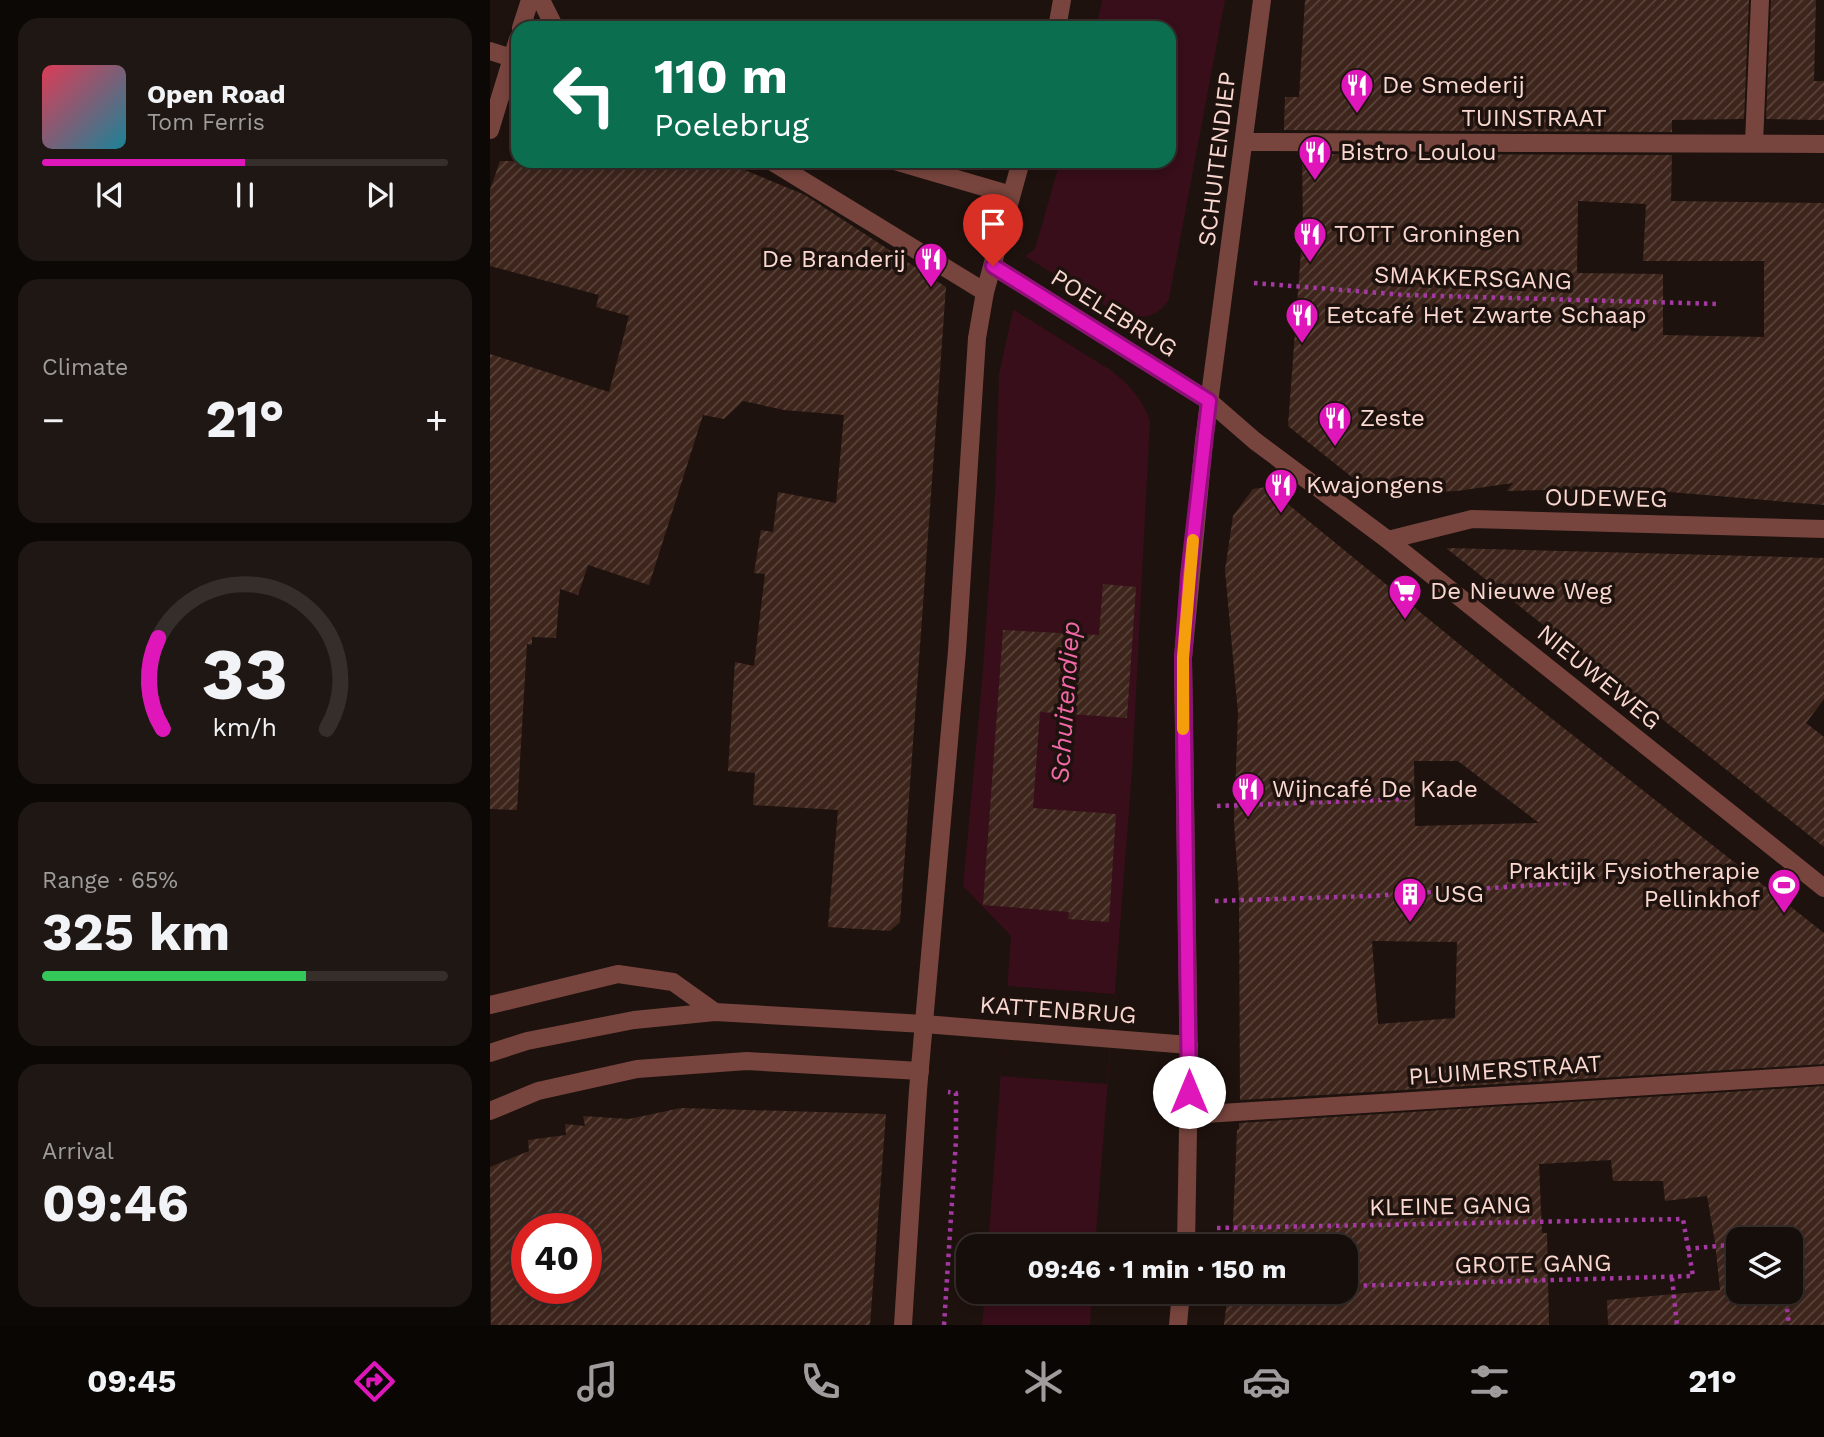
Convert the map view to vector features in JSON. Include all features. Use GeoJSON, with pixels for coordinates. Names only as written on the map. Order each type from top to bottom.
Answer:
{"type":"FeatureCollection","features":[{"type":"Feature","properties":{"kind":"street"},"geometry":{"type":"LineString","coordinates":[[524,21],[530,0]]}},
{"type":"Feature","properties":{"kind":"street"},"geometry":{"type":"LineString","coordinates":[[541,0],[552,21]]}},
{"type":"Feature","properties":{"kind":"street"},"geometry":{"type":"LineString","coordinates":[[1058,21],[1062,0]]}},
{"type":"Feature","properties":{"kind":"street","name":"SCHUITENDIEP"},"geometry":{"type":"LineString","coordinates":[[1187,1234],[1189,1045],[1183,658],[1209,401],[1262,0]]}},
{"type":"Feature","properties":{"kind":"street"},"geometry":{"type":"LineString","coordinates":[[1754,143],[1760,0]]}},
{"type":"Feature","properties":{"kind":"street"},"geometry":{"type":"LineString","coordinates":[[490,51],[511,57]]}},
{"type":"Feature","properties":{"kind":"street"},"geometry":{"type":"LineString","coordinates":[[490,130],[511,70]]}},
{"type":"Feature","properties":{"kind":"street","name":"TUINSTRAAT"},"geometry":{"type":"LineString","coordinates":[[1245,142],[1824,144]]}},
{"type":"Feature","properties":{"kind":"street"},"geometry":{"type":"LineString","coordinates":[[782,168],[985,292]]}},
{"type":"Feature","properties":{"kind":"street"},"geometry":{"type":"LineString","coordinates":[[919,168],[1011,195]]}},
{"type":"Feature","properties":{"kind":"street"},"geometry":{"type":"LineString","coordinates":[[903,1325],[920,1071],[957,651],[976,338],[985,292],[1019,168]]}},
{"type":"Feature","properties":{"kind":"street","name":"POELEBRUG"},"geometry":{"type":"LineString","coordinates":[[993,266],[1209,401]]}},
{"type":"Feature","properties":{"kind":"street","name":"NIEUWEWEG"},"geometry":{"type":"LineString","coordinates":[[1209,401],[1255,441],[1388,540],[1824,888]]}},
{"type":"Feature","properties":{"kind":"street","name":"OUDEWEG"},"geometry":{"type":"LineString","coordinates":[[1388,540],[1472,519],[1824,528]]}},
{"type":"Feature","properties":{"kind":"street"},"geometry":{"type":"LineString","coordinates":[[490,1005],[618,974],[673,982],[715,1012]]}},
{"type":"Feature","properties":{"kind":"street","name":"KATTENBRUG"},"geometry":{"type":"LineString","coordinates":[[490,1053],[527,1041],[635,1020],[715,1012],[924,1024],[1189,1045]]}},
{"type":"Feature","properties":{"kind":"street"},"geometry":{"type":"LineString","coordinates":[[490,1111],[538,1091],[637,1069],[747,1061],[920,1071]]}},
{"type":"Feature","properties":{"kind":"street","name":"PLUIMERSTRAAT"},"geometry":{"type":"LineString","coordinates":[[1189,1115],[1824,1075]]}},
{"type":"Feature","properties":{"kind":"street"},"geometry":{"type":"LineString","coordinates":[[1178,1325],[1180,1304]]}},
{"type":"Feature","properties":{"kind":"path","name":"SMAKKERSGANG"},"geometry":{"type":"LineString","coordinates":[[1226,281],[1406,295],[1718,304]]}},
{"type":"Feature","properties":{"kind":"path"},"geometry":{"type":"LineString","coordinates":[[1184,808],[1409,799]]}},
{"type":"Feature","properties":{"kind":"path"},"geometry":{"type":"LineString","coordinates":[[1186,902],[1371,896],[1581,883]]}},
{"type":"Feature","properties":{"kind":"path"},"geometry":{"type":"LineString","coordinates":[[944,1325],[956,1140],[955,1105]]}},
{"type":"Feature","properties":{"kind":"path","name":"KLEINE GANG"},"geometry":{"type":"LineString","coordinates":[[1270,1234],[1683,1219],[1688,1249]]}},
{"type":"Feature","properties":{"kind":"path"},"geometry":{"type":"LineString","coordinates":[[1677,1325],[1672,1278],[1693,1276],[1688,1249],[1726,1245]]}},
{"type":"Feature","properties":{"kind":"path","name":"GROTE GANG"},"geometry":{"type":"LineString","coordinates":[[1358,1286],[1672,1278]]}},
{"type":"Feature","properties":{"kind":"path"},"geometry":{"type":"LineString","coordinates":[[1786,1304],[1789,1325]]}},
{"type":"Feature","properties":{"kind":"water","name":"Schuitendiep"},"geometry":{"type":"Polygon","coordinates":[[[1102,0],[1225,0],[1169,299],[1156,313],[1126,319],[1107,367],[1133,391],[1150,420],[1132,772],[1096,1234],[989,1234],[1011,936],[963,886],[982,682],[995,494],[999,374],[1025,256],[1035,249],[1058,168],[1176,168],[1176,21],[1098,21],[1102,0]]]}},
{"type":"Feature","properties":{"kind":"water"},"geometry":{"type":"Polygon","coordinates":[[[984,1304],[1091,1304],[1090,1325],[982,1325],[984,1304]]]}},
{"type":"Feature","properties":{"kind":"pier"},"geometry":{"type":"Polygon","coordinates":[[[1025,256],[1126,319],[1107,368],[1013,309],[1012,297],[1019,267],[1025,256]]]}},
{"type":"Feature","properties":{"kind":"pier"},"geometry":{"type":"Polygon","coordinates":[[[1007,986],[1114,994],[1107,1084],[1001,1076],[1007,986]]]}},
{"type":"Feature","properties":{"kind":"building"},"geometry":{"type":"Polygon","coordinates":[[[1305,0],[1749,0],[1744,119],[1672,120],[1672,132],[1284,130],[1285,97],[1299,97],[1305,0]]]}},
{"type":"Feature","properties":{"kind":"building"},"geometry":{"type":"Polygon","coordinates":[[[1771,0],[1816,0],[1814,81],[1824,81],[1824,120],[1766,119],[1771,0]]]}},
{"type":"Feature","properties":{"kind":"building"},"geometry":{"type":"Polygon","coordinates":[[[1302,154],[1672,155],[1671,201],[1824,203],[1824,505],[1622,488],[1507,491],[1513,483],[1457,491],[1373,494],[1288,426],[1303,225],[1302,154]],[[1578,201],[1577,273],[1663,274],[1663,335],[1764,337],[1764,261],[1643,261],[1646,204],[1578,201]]]}},
{"type":"Feature","properties":{"kind":"building"},"geometry":{"type":"Polygon","coordinates":[[[500,161],[511,161],[511,168],[740,168],[805,195],[946,287],[900,922],[890,931],[828,927],[838,810],[753,805],[755,773],[728,771],[735,662],[754,666],[765,574],[754,573],[761,530],[773,532],[778,492],[836,503],[844,415],[784,410],[743,401],[724,419],[703,415],[649,585],[588,565],[578,595],[560,589],[556,638],[532,637],[532,645],[527,644],[517,810],[490,809],[490,354],[609,392],[629,316],[596,307],[599,295],[490,266],[490,190],[500,161]]]}},
{"type":"Feature","properties":{"kind":"building"},"geometry":{"type":"Polygon","coordinates":[[[1267,487],[1513,688],[1824,933],[1824,1064],[1240,1100],[1239,896],[1234,822],[1238,713],[1225,570],[1233,516],[1253,489],[1267,487]],[[1414,761],[1415,826],[1539,823],[1458,761],[1414,761]],[[1372,941],[1378,1024],[1455,1018],[1457,942],[1372,941]]]}},
{"type":"Feature","properties":{"kind":"building"},"geometry":{"type":"Polygon","coordinates":[[[1446,548],[1824,558],[1824,699],[1806,723],[1824,737],[1824,847],[1446,548]]]}},
{"type":"Feature","properties":{"kind":"building"},"geometry":{"type":"Polygon","coordinates":[[[1103,584],[1136,587],[1127,718],[1040,712],[1033,808],[1116,814],[1109,922],[1068,919],[1069,912],[983,905],[1003,630],[1099,635],[1103,584]]]}},
{"type":"Feature","properties":{"kind":"building"},"geometry":{"type":"Polygon","coordinates":[[[1824,1086],[1824,1325],[1608,1325],[1607,1300],[1720,1290],[1707,1196],[1665,1201],[1663,1181],[1613,1181],[1611,1160],[1539,1164],[1542,1233],[1547,1233],[1549,1325],[1224,1325],[1227,1304],[1358,1304],[1358,1234],[1233,1234],[1239,1123],[1824,1086]]]}},
{"type":"Feature","properties":{"kind":"building"},"geometry":{"type":"Polygon","coordinates":[[[681,1108],[886,1114],[870,1325],[491,1325],[490,1167],[529,1151],[528,1140],[566,1135],[565,1124],[585,1126],[583,1116],[629,1119],[681,1108]]]}},
{"type":"Feature","properties":{"kind":"slow traffic"},"geometry":{"type":"LineString","coordinates":[[1183,729],[1183,658],[1193,540]]}},
{"type":"Feature","properties":{"kind":"place","name":"De Smederij"},"geometry":{"type":"Point","coordinates":[1357,115]}},
{"type":"Feature","properties":{"kind":"place","name":"Bistro Loulou"},"geometry":{"type":"Point","coordinates":[1315,182]}},
{"type":"Feature","properties":{"kind":"place","name":"TOTT Groningen"},"geometry":{"type":"Point","coordinates":[1310,264]}},
{"type":"Feature","properties":{"kind":"place","name":"De Branderij"},"geometry":{"type":"Point","coordinates":[931,289]}},
{"type":"Feature","properties":{"kind":"place","name":"Eetcafé Het Zwarte Schaap"},"geometry":{"type":"Point","coordinates":[1302,345]}},
{"type":"Feature","properties":{"kind":"place","name":"Zeste"},"geometry":{"type":"Point","coordinates":[1335,448]}},
{"type":"Feature","properties":{"kind":"place","name":"Kwajongens"},"geometry":{"type":"Point","coordinates":[1281,515]}},
{"type":"Feature","properties":{"kind":"place","name":"De Nieuwe Weg"},"geometry":{"type":"Point","coordinates":[1405,621]}},
{"type":"Feature","properties":{"kind":"place","name":"Wijncafé De Kade"},"geometry":{"type":"Point","coordinates":[1248,819]}},
{"type":"Feature","properties":{"kind":"place","name":"Praktijk Fysiotherapie Pellinkhof"},"geometry":{"type":"Point","coordinates":[1784,915]}},
{"type":"Feature","properties":{"kind":"place","name":"USG"},"geometry":{"type":"Point","coordinates":[1410,924]}},
{"type":"Feature","properties":{"kind":"route"},"geometry":{"type":"LineString","coordinates":[[993,266],[1209,401],[1189,575],[1183,658],[1189,1092]]}}]}
